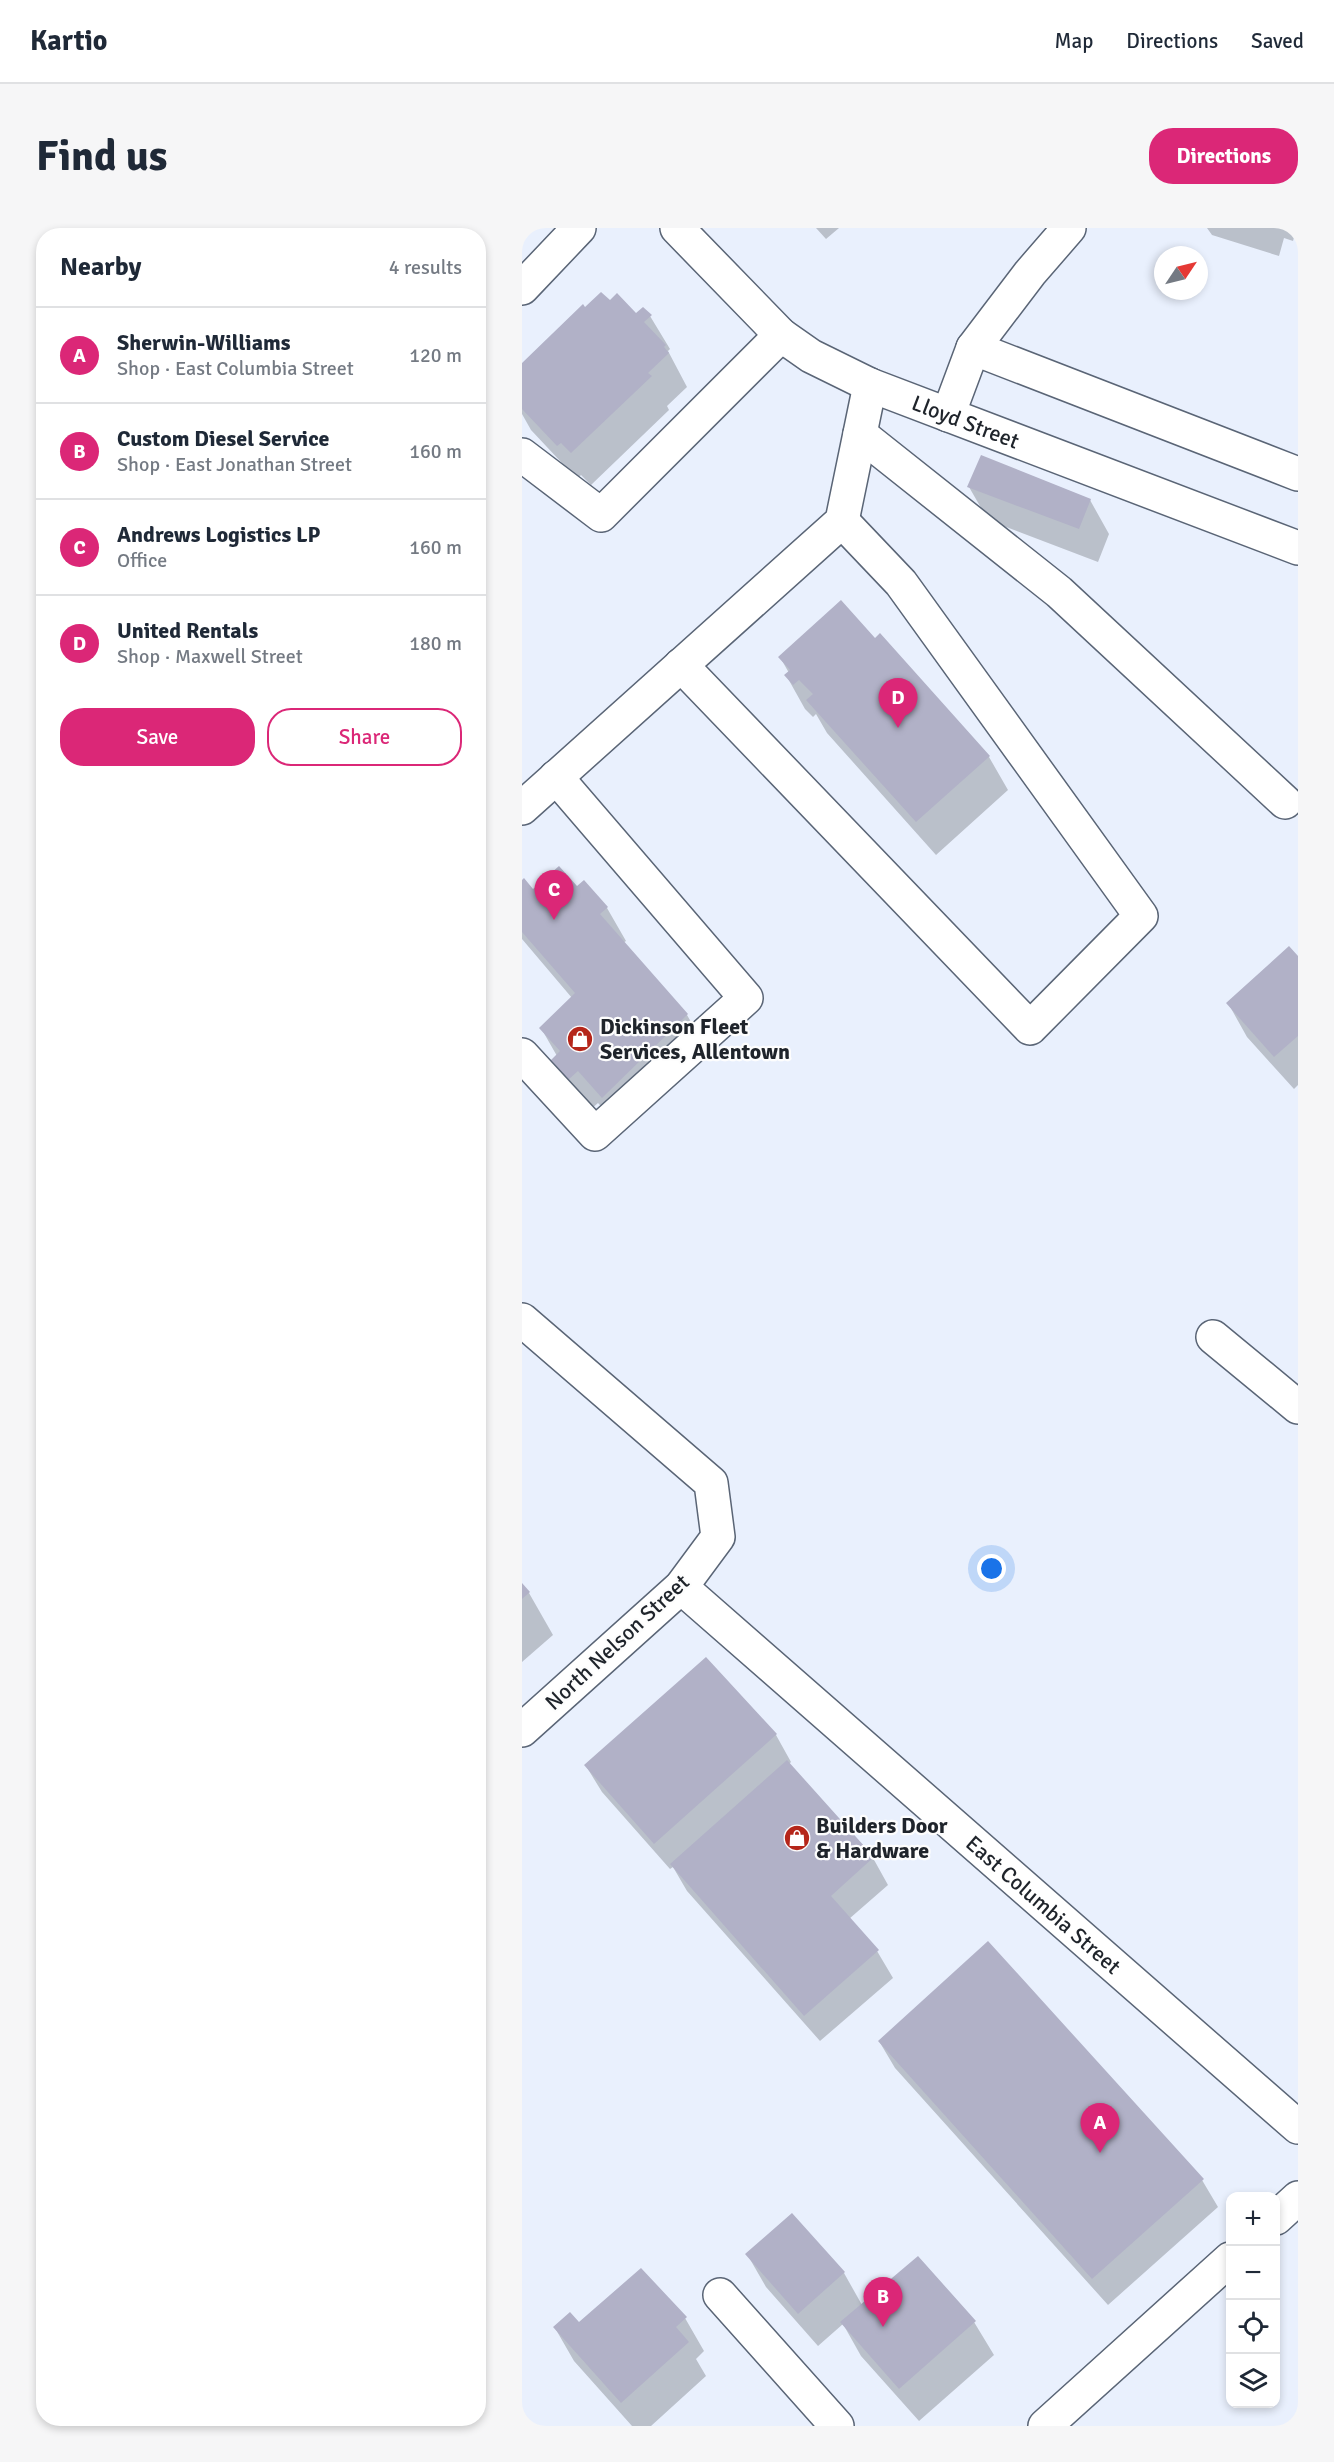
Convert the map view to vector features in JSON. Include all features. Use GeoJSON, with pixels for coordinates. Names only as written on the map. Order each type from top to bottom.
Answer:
{"type":"FeatureCollection","features":[{"type":"Feature","properties":{"kind":"street"},"geometry":{"type":"LineString","coordinates":[[522,288],[579,228]]}},
{"type":"Feature","properties":{"kind":"street","name":"Lloyd Street"},"geometry":{"type":"LineString","coordinates":[[677,228],[781,335],[811,356],[870,385],[1298,548]]}},
{"type":"Feature","properties":{"kind":"street"},"geometry":{"type":"LineString","coordinates":[[948,415],[973,348],[1030,273],[1069,228]]}},
{"type":"Feature","properties":{"kind":"street"},"geometry":{"type":"LineString","coordinates":[[522,455],[601,515],[781,335]]}},
{"type":"Feature","properties":{"kind":"street"},"geometry":{"type":"LineString","coordinates":[[973,348],[1298,474]]}},
{"type":"Feature","properties":{"kind":"street"},"geometry":{"type":"LineString","coordinates":[[522,808],[842,521],[870,385]]}},
{"type":"Feature","properties":{"kind":"street"},"geometry":{"type":"LineString","coordinates":[[860,434],[1059,592],[1285,802]]}},
{"type":"Feature","properties":{"kind":"street"},"geometry":{"type":"LineString","coordinates":[[681,665],[1030,1028],[1141,916],[901,583],[842,521]]}},
{"type":"Feature","properties":{"kind":"street"},"geometry":{"type":"LineString","coordinates":[[522,1055],[595,1134],[746,998],[556,777]]}},
{"type":"Feature","properties":{"kind":"street","name":"North Nelson Street"},"geometry":{"type":"LineString","coordinates":[[522,1320],[711,1483],[718,1537],[681,1587],[522,1730]]}},
{"type":"Feature","properties":{"kind":"street"},"geometry":{"type":"LineString","coordinates":[[1213,1337],[1298,1407]]}},
{"type":"Feature","properties":{"kind":"street","name":"East Columbia Street"},"geometry":{"type":"LineString","coordinates":[[681,1587],[1298,2127]]}},
{"type":"Feature","properties":{"kind":"street"},"geometry":{"type":"LineString","coordinates":[[1280,2214],[1298,2198]]}},
{"type":"Feature","properties":{"kind":"street"},"geometry":{"type":"LineString","coordinates":[[1045,2426],[1226,2263]]}},
{"type":"Feature","properties":{"kind":"street"},"geometry":{"type":"LineString","coordinates":[[720,2295],[837,2426]]}},
{"type":"Feature","properties":{"kind":"building"},"geometry":{"type":"Polygon","coordinates":[[[601,292],[610,300],[617,293],[636,313],[643,307],[652,315],[644,322],[666,345],[664,347],[669,353],[648,373],[652,376],[571,453],[561,443],[557,446],[522,409],[522,363],[583,304],[585,307],[601,292]]]}},
{"type":"Feature","properties":{"kind":"building"},"geometry":{"type":"Polygon","coordinates":[[[981,455],[1091,499],[1079,529],[967,487],[981,455]]]}},
{"type":"Feature","properties":{"kind":"building"},"geometry":{"type":"Polygon","coordinates":[[[841,600],[875,638],[880,633],[990,756],[916,822],[806,700],[813,694],[799,680],[793,685],[784,675],[790,670],[778,657],[841,600]]]}},
{"type":"Feature","properties":{"kind":"building"},"geometry":{"type":"Polygon","coordinates":[[[559,866],[577,886],[584,880],[608,907],[600,914],[688,1014],[602,1098],[578,1071],[568,1080],[551,1060],[560,1051],[539,1028],[575,993],[522,932],[522,880],[524,878],[533,889],[559,866]]]}},
{"type":"Feature","properties":{"kind":"building"},"geometry":{"type":"Polygon","coordinates":[[[1289,946],[1298,956],[1298,1036],[1274,1057],[1226,1003],[1289,946]]]}},
{"type":"Feature","properties":{"kind":"building"},"geometry":{"type":"Polygon","coordinates":[[[522,1583],[530,1592],[522,1599],[522,1583]]]}},
{"type":"Feature","properties":{"kind":"building"},"geometry":{"type":"Polygon","coordinates":[[[706,1657],[777,1734],[654,1844],[584,1765],[706,1657]]]}},
{"type":"Feature","properties":{"kind":"building"},"geometry":{"type":"Polygon","coordinates":[[[787,1760],[874,1857],[831,1896],[879,1950],[804,2016],[670,1864],[787,1760]]]}},
{"type":"Feature","properties":{"kind":"building"},"geometry":{"type":"Polygon","coordinates":[[[988,1941],[1204,2179],[1092,2279],[878,2041],[988,1941]]]}},
{"type":"Feature","properties":{"kind":"building"},"geometry":{"type":"Polygon","coordinates":[[[792,2213],[845,2272],[798,2314],[745,2254],[792,2213]]]}},
{"type":"Feature","properties":{"kind":"building"},"geometry":{"type":"Polygon","coordinates":[[[918,2256],[976,2321],[899,2389],[840,2322],[918,2256]]]}},
{"type":"Feature","properties":{"kind":"building"},"geometry":{"type":"Polygon","coordinates":[[[641,2268],[687,2317],[676,2327],[689,2342],[621,2403],[553,2327],[570,2312],[579,2322],[641,2268]]]}},
{"type":"Feature","properties":{"kind":"place","name":"United Rentals"},"geometry":{"type":"Point","coordinates":[898,728]}},
{"type":"Feature","properties":{"kind":"place","name":"Andrews Logistics LP"},"geometry":{"type":"Point","coordinates":[554,920]}},
{"type":"Feature","properties":{"kind":"place","name":"Dickinson Fleet Services, Allentown"},"geometry":{"type":"Point","coordinates":[580,1039]}},
{"type":"Feature","properties":{"kind":"place","name":"Builders Door & Hardware"},"geometry":{"type":"Point","coordinates":[797,1838]}},
{"type":"Feature","properties":{"kind":"place","name":"Sherwin-Williams"},"geometry":{"type":"Point","coordinates":[1100,2153]}},
{"type":"Feature","properties":{"kind":"place","name":"Custom Diesel Service"},"geometry":{"type":"Point","coordinates":[883,2327]}}]}
